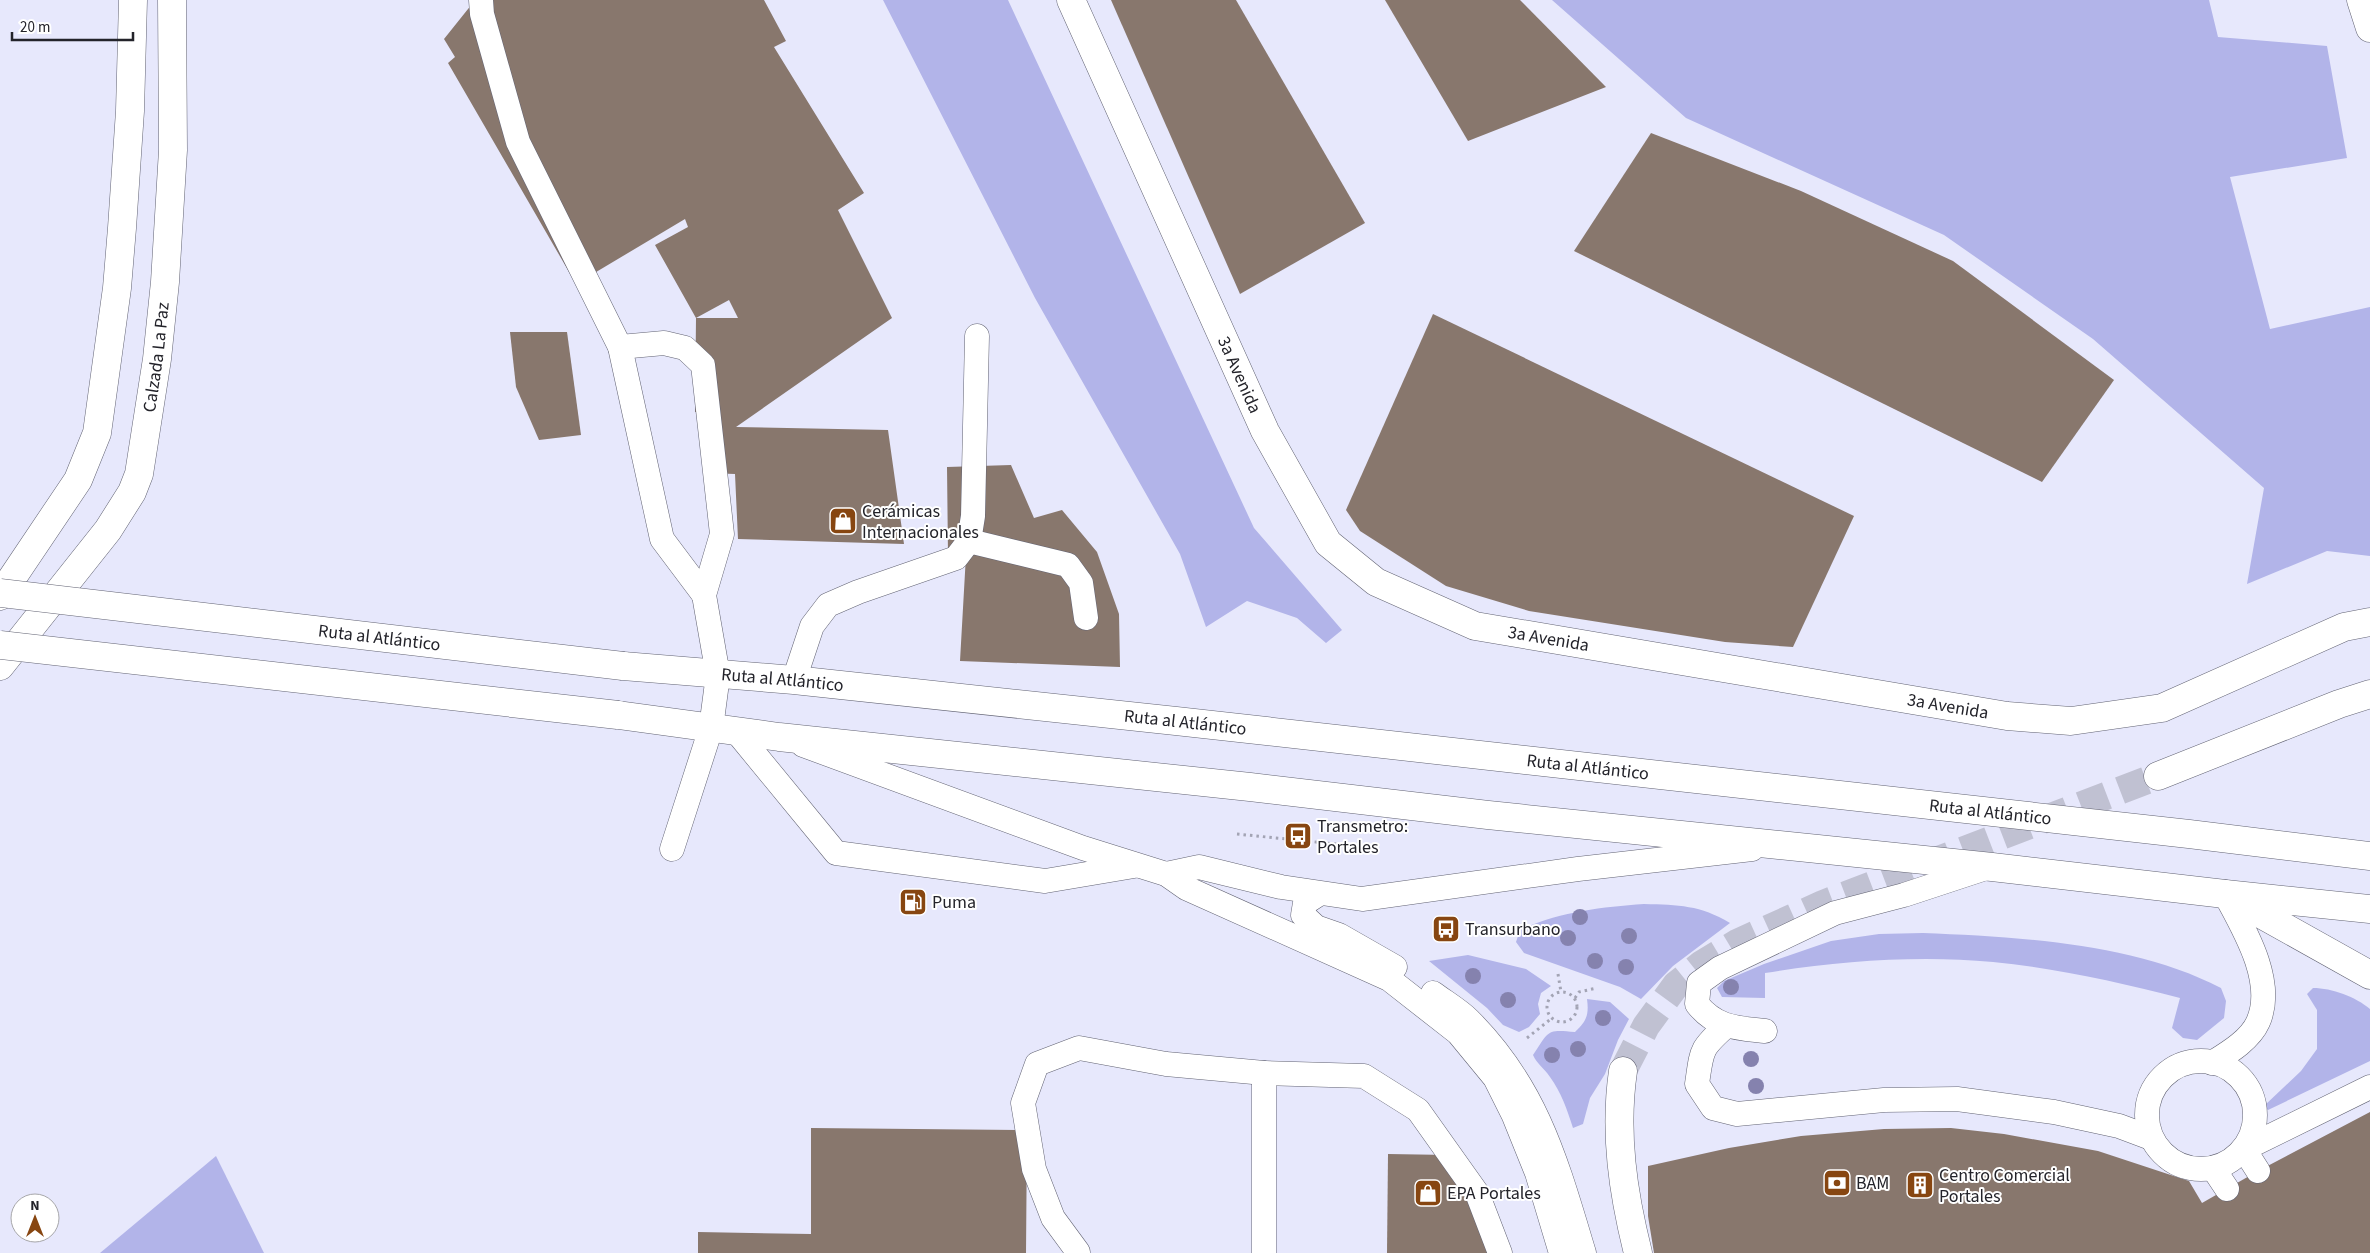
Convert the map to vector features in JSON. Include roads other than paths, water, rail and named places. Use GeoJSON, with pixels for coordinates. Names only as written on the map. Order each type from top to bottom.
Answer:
{"type":"FeatureCollection","features":[{"type":"Feature","properties":{"kind":"main road"},"geometry":{"type":"LineString","coordinates":[[0,594],[78,480],[97,433],[117,288],[122,228],[130,111],[133,0]]}},
{"type":"Feature","properties":{"kind":"main road","name":"Calzada La Paz"},"geometry":{"type":"LineString","coordinates":[[0,666],[108,530],[132,492],[139,474],[158,359],[165,282],[172,150],[172,0]]}},
{"type":"Feature","properties":{"kind":"main road","name":"3a Avenida"},"geometry":{"type":"LineString","coordinates":[[1071,0],[1265,430],[1328,543],[1376,582],[1475,626],[2007,716],[2071,721],[2162,708],[2344,627],[2370,622]]}},
{"type":"Feature","properties":{"kind":"main road"},"geometry":{"type":"LineString","coordinates":[[2360,0],[2370,28]]}},
{"type":"Feature","properties":{"kind":"main road","name":"Ruta al Atlántico"},"geometry":{"type":"LineString","coordinates":[[0,594],[623,666],[718,676],[794,680],[1759,786],[2370,856]]}},
{"type":"Feature","properties":{"kind":"main road"},"geometry":{"type":"LineString","coordinates":[[0,645],[618,715],[779,736],[1777,846],[2370,908]]}},
{"type":"Feature","properties":{"kind":"main road"},"geometry":{"type":"LineString","coordinates":[[2158,776],[2339,704],[2370,694]]}},
{"type":"Feature","properties":{"kind":"main road"},"geometry":{"type":"LineString","coordinates":[[2225,894],[2370,975]]}},
{"type":"Feature","properties":{"kind":"main road"},"geometry":{"type":"LineString","coordinates":[[1623,1071],[1618,1104],[1620,1162],[1638,1253]]}},
{"type":"Feature","properties":{"kind":"lane"},"geometry":{"type":"LineString","coordinates":[[481,0],[482,14],[518,142],[620,347],[662,539],[704,595]]}},
{"type":"Feature","properties":{"kind":"lane"},"geometry":{"type":"LineString","coordinates":[[794,680],[812,626],[828,605],[858,592],[956,558],[969,541],[974,516],[977,336]]}},
{"type":"Feature","properties":{"kind":"lane"},"geometry":{"type":"LineString","coordinates":[[620,347],[664,343],[685,348],[703,365],[722,534],[704,595],[718,676],[723,729],[672,849]]}},
{"type":"Feature","properties":{"kind":"lane"},"geometry":{"type":"LineString","coordinates":[[969,541],[1068,565],[1081,583],[1086,618]]}},
{"type":"Feature","properties":{"kind":"lane"},"geometry":{"type":"LineString","coordinates":[[723,729],[836,853],[1045,882],[1138,865]]}},
{"type":"Feature","properties":{"kind":"lane"},"geometry":{"type":"LineString","coordinates":[[779,736],[1083,848],[1166,874],[1186,888],[1389,979],[1458,1033],[1495,1078],[1514,1116],[1537,1173],[1561,1253]]}},
{"type":"Feature","properties":{"kind":"lane"},"geometry":{"type":"LineString","coordinates":[[1166,874],[1199,867],[1281,888],[1362,899],[1578,869],[1777,846]]}},
{"type":"Feature","properties":{"kind":"lane"},"geometry":{"type":"LineString","coordinates":[[1765,1031],[1726,1026],[1707,1014],[1697,1004],[1699,984],[1720,968],[1835,913],[1904,895],[1992,867]]}},
{"type":"Feature","properties":{"kind":"lane"},"geometry":{"type":"LineString","coordinates":[[1319,894],[1305,903],[1303,915],[1316,927],[1339,935],[1416,981],[1469,1020],[1511,1071],[1535,1110],[1557,1164],[1584,1253]]}},
{"type":"Feature","properties":{"kind":"lane"},"geometry":{"type":"LineString","coordinates":[[2212,1063],[2232,1050],[2245,1038],[2258,1023],[2262,1007],[2262,984],[2258,962],[2247,934],[2225,894]]}},
{"type":"Feature","properties":{"kind":"lane"},"geometry":{"type":"LineString","coordinates":[[1726,1026],[1706,1044],[1702,1054],[1697,1084],[1713,1108],[1737,1114],[1884,1100],[1957,1099],[2054,1112],[2119,1126],[2151,1138]]}},
{"type":"Feature","properties":{"kind":"lane"},"geometry":{"type":"LineString","coordinates":[[1078,1252],[1053,1218],[1034,1169],[1023,1103],[1037,1064],[1079,1048],[1166,1064],[1264,1073],[1364,1076],[1418,1110],[1477,1193],[1500,1253]]}},
{"type":"Feature","properties":{"kind":"lane"},"geometry":{"type":"LineString","coordinates":[[2244,1149],[2253,1133],[2255,1115],[2252,1098],[2244,1082],[2231,1070],[2212,1063],[2197,1061],[2180,1065],[2165,1074],[2154,1088],[2148,1104],[2146,1121],[2151,1138],[2162,1154],[2177,1164],[2194,1169],[2213,1168],[2230,1161],[2244,1149],[2370,1086]]}},
{"type":"Feature","properties":{"kind":"lane"},"geometry":{"type":"LineString","coordinates":[[1264,1073],[1264,1253]]}},
{"type":"Feature","properties":{"kind":"lane"},"geometry":{"type":"LineString","coordinates":[[2244,1149],[2258,1171]]}},
{"type":"Feature","properties":{"kind":"lane"},"geometry":{"type":"LineString","coordinates":[[2213,1168],[2227,1189]]}},
{"type":"Feature","properties":{"kind":"tunnel"},"geometry":{"type":"LineString","coordinates":[[1623,1071],[1646,1026],[1676,985],[1702,964],[1737,943],[1823,904],[2158,776]]}},
{"type":"Feature","properties":{"kind":"place","name":"Cerámicas Internacionales"},"geometry":{"type":"Point","coordinates":[843,521]}},
{"type":"Feature","properties":{"kind":"place","name":"Transmetro: Portales"},"geometry":{"type":"Point","coordinates":[1298,836]}},
{"type":"Feature","properties":{"kind":"place","name":"Puma"},"geometry":{"type":"Point","coordinates":[913,902]}},
{"type":"Feature","properties":{"kind":"place","name":"Transurbano"},"geometry":{"type":"Point","coordinates":[1446,929]}},
{"type":"Feature","properties":{"kind":"place","name":"BAM"},"geometry":{"type":"Point","coordinates":[1837,1183]}},
{"type":"Feature","properties":{"kind":"place","name":"Centro Comercial Portales"},"geometry":{"type":"Point","coordinates":[1920,1185]}},
{"type":"Feature","properties":{"kind":"place","name":"EPA Portales"},"geometry":{"type":"Point","coordinates":[1428,1193]}}]}
